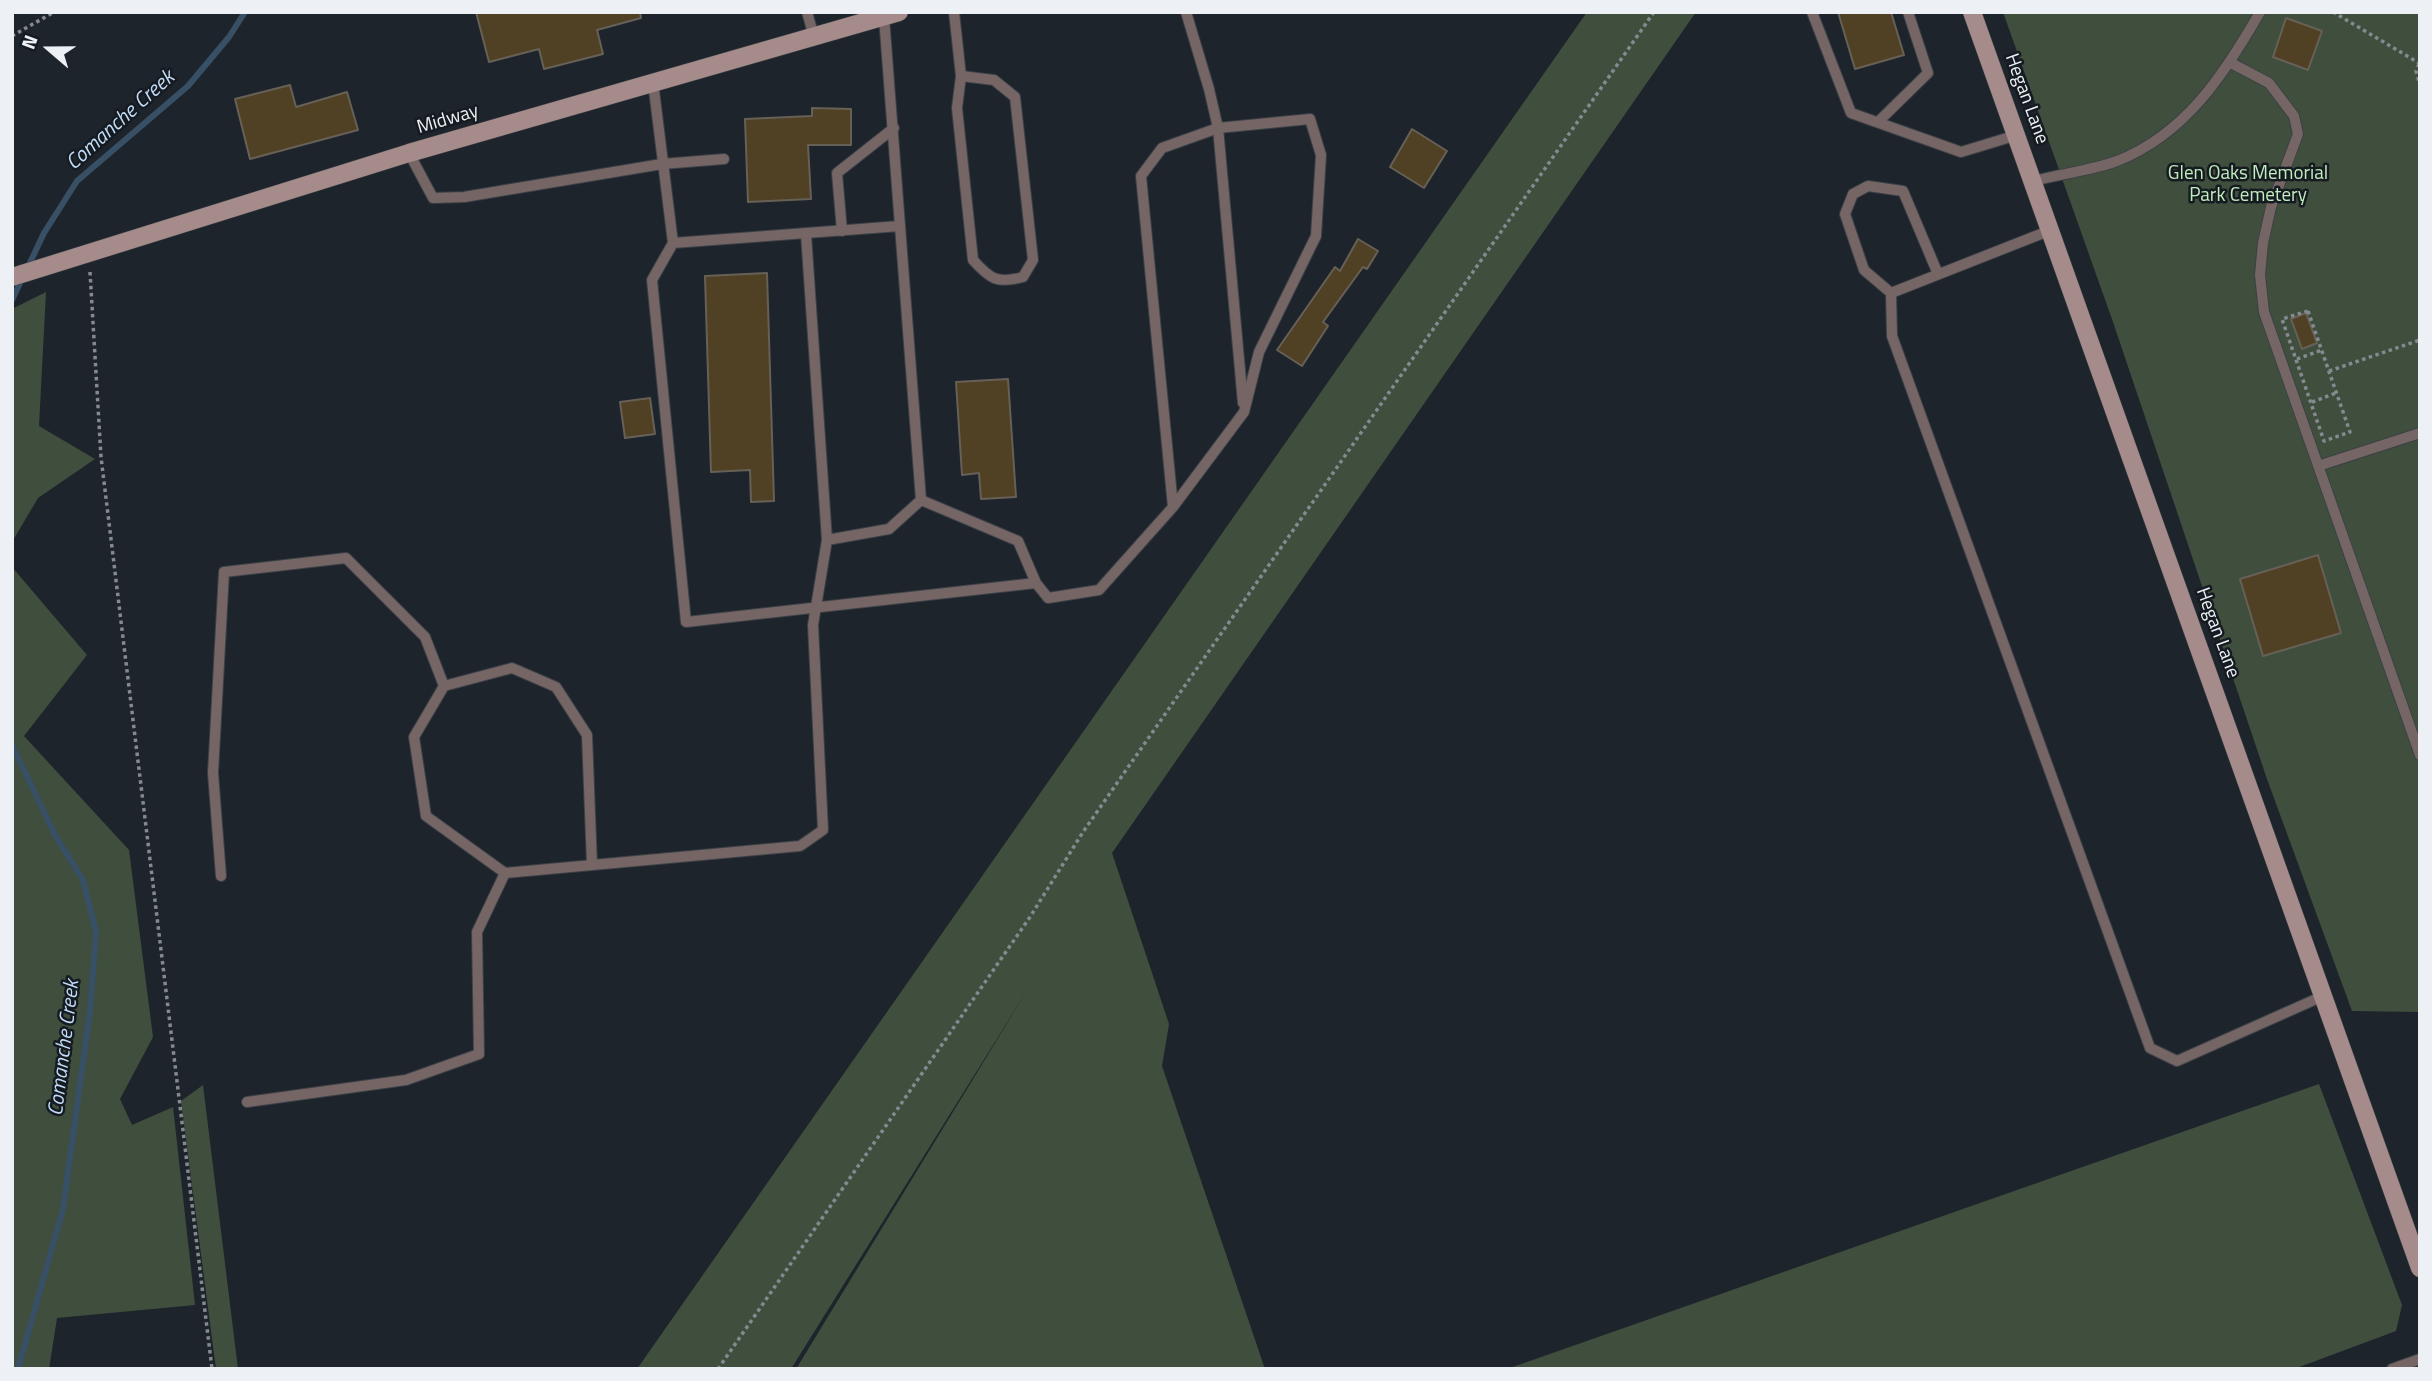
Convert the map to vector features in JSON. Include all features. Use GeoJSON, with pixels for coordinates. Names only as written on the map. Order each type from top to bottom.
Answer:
{"type":"FeatureCollection","features":[{"type":"Feature","properties":{"kind":"street","name":"Hegan Lane"},"geometry":{"type":"LineString","coordinates":[[1972,12],[2420,1268]]}},
{"type":"Feature","properties":{"kind":"street","name":"Midway"},"geometry":{"type":"LineString","coordinates":[[12,277],[409,153],[891,14]]}},
{"type":"Feature","properties":{"kind":"lane"},"geometry":{"type":"LineString","coordinates":[[807,12],[814,37]]}},
{"type":"Feature","properties":{"kind":"lane"},"geometry":{"type":"LineString","coordinates":[[954,12],[961,76],[957,108],[973,260],[988,276],[1006,281],[1023,277],[1033,260],[1015,97],[994,80],[961,76]]}},
{"type":"Feature","properties":{"kind":"lane"},"geometry":{"type":"LineString","coordinates":[[1186,12],[1218,128],[1244,412]]}},
{"type":"Feature","properties":{"kind":"lane"},"geometry":{"type":"LineString","coordinates":[[1812,12],[1851,113],[1961,152],[2017,135]]}},
{"type":"Feature","properties":{"kind":"lane"},"geometry":{"type":"LineString","coordinates":[[1878,122],[1928,72],[1908,12]]}},
{"type":"Feature","properties":{"kind":"lane"},"geometry":{"type":"LineString","coordinates":[[2034,181],[2117,161],[2158,138],[2192,112],[2231,63],[2260,12]]}},
{"type":"Feature","properties":{"kind":"lane"},"geometry":{"type":"LineString","coordinates":[[891,14],[894,128],[921,500]]}},
{"type":"Feature","properties":{"kind":"lane"},"geometry":{"type":"LineString","coordinates":[[2231,63],[2269,83],[2294,116],[2298,134],[2271,206],[2263,243],[2260,275],[2264,312],[2420,755]]}},
{"type":"Feature","properties":{"kind":"lane"},"geometry":{"type":"LineString","coordinates":[[653,82],[673,243],[652,280],[686,622],[1035,583]]}},
{"type":"Feature","properties":{"kind":"lane"},"geometry":{"type":"LineString","coordinates":[[921,500],[1018,541],[1035,583],[1048,598],[1099,590],[1173,506],[1244,412],[1259,352],[1317,236],[1321,155],[1310,119],[1218,128],[1161,148],[1141,176],[1173,506]]}},
{"type":"Feature","properties":{"kind":"lane"},"geometry":{"type":"LineString","coordinates":[[842,231],[837,173],[894,128]]}},
{"type":"Feature","properties":{"kind":"lane"},"geometry":{"type":"LineString","coordinates":[[409,153],[433,198],[464,197],[662,164],[724,159]]}},
{"type":"Feature","properties":{"kind":"lane"},"geometry":{"type":"LineString","coordinates":[[1938,274],[1903,191],[1868,186],[1853,194],[1845,214],[1864,270],[1891,293],[1892,335],[2150,1048],[2177,1061],[2323,996]]}},
{"type":"Feature","properties":{"kind":"lane"},"geometry":{"type":"LineString","coordinates":[[673,243],[901,226]]}},
{"type":"Feature","properties":{"kind":"lane"},"geometry":{"type":"LineString","coordinates":[[1891,293],[2051,230]]}},
{"type":"Feature","properties":{"kind":"lane"},"geometry":{"type":"LineString","coordinates":[[592,865],[587,735],[556,687],[512,668],[444,686],[414,737],[426,816],[505,873],[800,846],[823,830],[813,625],[827,540],[806,234]]}},
{"type":"Feature","properties":{"kind":"lane"},"geometry":{"type":"LineString","coordinates":[[2318,466],[2420,433]]}},
{"type":"Feature","properties":{"kind":"lane"},"geometry":{"type":"LineString","coordinates":[[827,540],[889,529],[921,500]]}},
{"type":"Feature","properties":{"kind":"lane"},"geometry":{"type":"LineString","coordinates":[[221,876],[213,773],[223,572],[346,558],[425,637],[444,686]]}},
{"type":"Feature","properties":{"kind":"lane"},"geometry":{"type":"LineString","coordinates":[[247,1102],[406,1080],[479,1054],[477,932],[505,873]]}},
{"type":"Feature","properties":{"kind":"lane"},"geometry":{"type":"LineString","coordinates":[[2392,1369],[2420,1359]]}},
{"type":"Feature","properties":{"kind":"path"},"geometry":{"type":"LineString","coordinates":[[12,36],[54,12]]}},
{"type":"Feature","properties":{"kind":"path"},"geometry":{"type":"LineString","coordinates":[[718,1369],[1022,928],[1083,832],[1654,12]]}},
{"type":"Feature","properties":{"kind":"path"},"geometry":{"type":"LineString","coordinates":[[2333,12],[2419,63],[2416,71],[2420,85]]}},
{"type":"Feature","properties":{"kind":"path"},"geometry":{"type":"LineString","coordinates":[[89,255],[100,457],[212,1369]]}},
{"type":"Feature","properties":{"kind":"path"},"geometry":{"type":"LineString","coordinates":[[2308,311],[2329,371],[2350,432],[2324,441],[2282,319],[2308,311]]}},
{"type":"Feature","properties":{"kind":"path"},"geometry":{"type":"LineString","coordinates":[[2329,371],[2420,340]]}},
{"type":"Feature","properties":{"kind":"path"},"geometry":{"type":"LineString","coordinates":[[2296,359],[2322,350]]}},
{"type":"Feature","properties":{"kind":"path"},"geometry":{"type":"LineString","coordinates":[[2311,403],[2336,393]]}},
{"type":"Feature","properties":{"kind":"green space"},"geometry":{"type":"Polygon","coordinates":[[[1587,12],[1696,12],[1112,853],[1169,1024],[1162,1066],[1265,1369],[796,1369],[1028,989],[791,1369],[637,1369],[1587,12]]]}},
{"type":"Feature","properties":{"kind":"green space","name":"Glen Oaks Memorial Park Cemetery"},"geometry":{"type":"Polygon","coordinates":[[[2003,12],[2420,12],[2420,1012],[2352,1011],[2267,779],[2113,322],[2003,12]]]}},
{"type":"Feature","properties":{"kind":"green space"},"geometry":{"type":"Polygon","coordinates":[[[46,292],[39,426],[95,459],[38,498],[12,542],[12,309],[46,292]]]}},
{"type":"Feature","properties":{"kind":"green space"},"geometry":{"type":"Polygon","coordinates":[[[12,567],[87,655],[24,736],[129,850],[153,1037],[120,1099],[132,1125],[173,1107],[195,1305],[57,1318],[49,1369],[12,1369],[12,567]]]}},
{"type":"Feature","properties":{"kind":"green space"},"geometry":{"type":"Polygon","coordinates":[[[2319,1084],[2402,1305],[2396,1331],[2294,1369],[1507,1369],[2319,1084]]]}},
{"type":"Feature","properties":{"kind":"green space"},"geometry":{"type":"Polygon","coordinates":[[[203,1085],[238,1369],[216,1369],[181,1101],[203,1085]]]}},
{"type":"Feature","properties":{"kind":"building"},"geometry":{"type":"Polygon","coordinates":[[[476,12],[640,12],[641,18],[597,30],[603,54],[544,69],[539,49],[489,62],[476,12]]]}},
{"type":"Feature","properties":{"kind":"building"},"geometry":{"type":"Polygon","coordinates":[[[1838,12],[1891,12],[1904,55],[1855,69],[1838,12]]]}},
{"type":"Feature","properties":{"kind":"building"},"geometry":{"type":"Polygon","coordinates":[[[2286,18],[2322,31],[2308,70],[2273,57],[2286,18]]]}},
{"type":"Feature","properties":{"kind":"building"},"geometry":{"type":"Polygon","coordinates":[[[290,85],[296,107],[347,92],[358,130],[250,159],[235,99],[290,85]]]}},
{"type":"Feature","properties":{"kind":"building"},"geometry":{"type":"Polygon","coordinates":[[[812,108],[851,109],[851,145],[808,145],[811,199],[748,202],[745,119],[812,116],[812,108]]]}},
{"type":"Feature","properties":{"kind":"building"},"geometry":{"type":"Polygon","coordinates":[[[1412,129],[1447,151],[1424,188],[1390,167],[1412,129]]]}},
{"type":"Feature","properties":{"kind":"building"},"geometry":{"type":"Polygon","coordinates":[[[1358,239],[1378,251],[1367,269],[1363,267],[1323,322],[1328,326],[1302,366],[1277,350],[1335,267],[1340,271],[1358,239]]]}},
{"type":"Feature","properties":{"kind":"building"},"geometry":{"type":"Polygon","coordinates":[[[767,273],[774,501],[751,502],[750,470],[711,472],[705,276],[767,273]]]}},
{"type":"Feature","properties":{"kind":"building"},"geometry":{"type":"Polygon","coordinates":[[[2306,313],[2317,343],[2302,349],[2291,319],[2306,313]]]}},
{"type":"Feature","properties":{"kind":"building"},"geometry":{"type":"Polygon","coordinates":[[[1008,379],[1016,497],[981,499],[979,473],[962,475],[956,382],[1008,379]]]}},
{"type":"Feature","properties":{"kind":"building"},"geometry":{"type":"Polygon","coordinates":[[[650,398],[655,434],[625,438],[620,402],[650,398]]]}},
{"type":"Feature","properties":{"kind":"building"},"geometry":{"type":"Polygon","coordinates":[[[2318,555],[2341,633],[2263,656],[2240,579],[2318,555]]]}},
{"type":"Feature","properties":{"kind":"waterway","name":"Comanche Creek"},"geometry":{"type":"LineString","coordinates":[[27,269],[44,233],[77,181],[188,86],[229,37],[245,12]]}},
{"type":"Feature","properties":{"kind":"waterway","name":"Comanche Creek"},"geometry":{"type":"LineString","coordinates":[[12,300],[22,279]]}},
{"type":"Feature","properties":{"kind":"waterway","name":"Comanche Creek"},"geometry":{"type":"LineString","coordinates":[[12,745],[55,835],[83,880],[96,932],[90,1011],[63,1209],[18,1369]]}}]}
